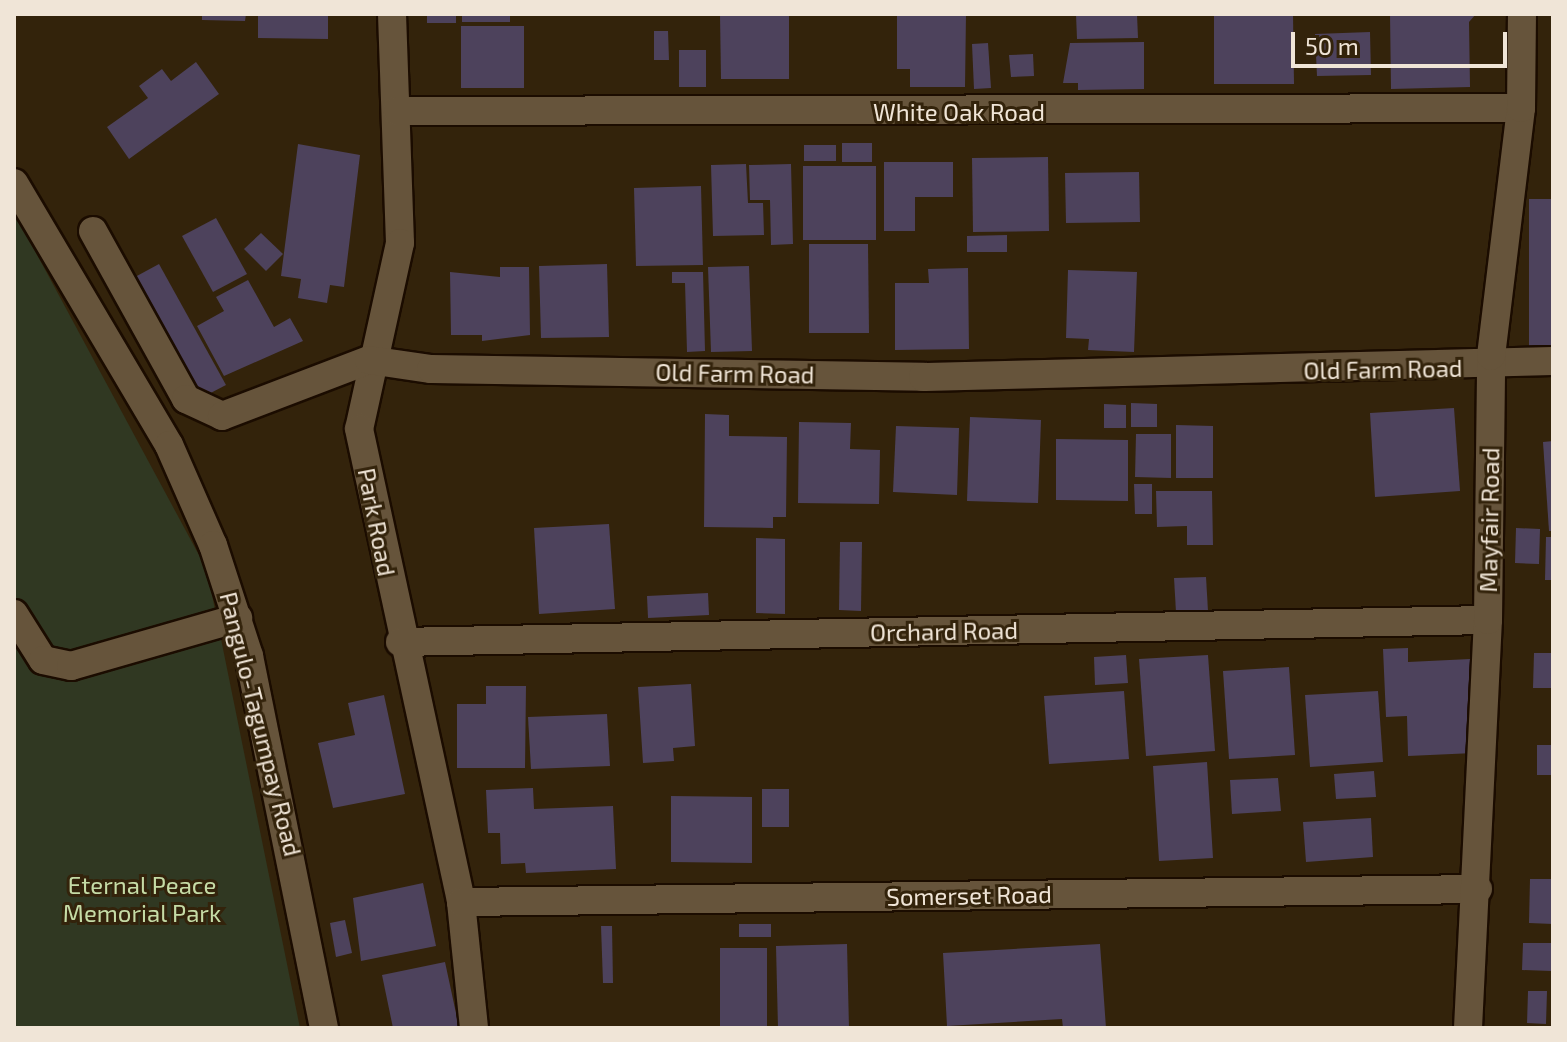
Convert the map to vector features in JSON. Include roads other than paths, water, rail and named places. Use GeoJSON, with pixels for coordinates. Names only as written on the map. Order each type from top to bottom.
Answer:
{"type":"FeatureCollection","features":[{"type":"Feature","properties":{"kind":"street","name":"Park Road"},"geometry":{"type":"LineString","coordinates":[[392,14],[400,243],[393,297],[369,360],[359,429],[400,642],[461,902],[474,1028]]}},
{"type":"Feature","properties":{"kind":"street","name":"Mayfair Road"},"geometry":{"type":"LineString","coordinates":[[1468,1028],[1478,889],[1488,620],[1491,367],[1521,108],[1522,14]]}},
{"type":"Feature","properties":{"kind":"street","name":"White Oak Road"},"geometry":{"type":"LineString","coordinates":[[397,111],[1521,108]]}},
{"type":"Feature","properties":{"kind":"street","name":"Pangulo-Tagumpay Road"},"geometry":{"type":"LineString","coordinates":[[14,183],[169,445],[238,618],[324,1028]]}},
{"type":"Feature","properties":{"kind":"street","name":"Old Farm Road"},"geometry":{"type":"LineString","coordinates":[[93,231],[186,399],[203,412],[222,416],[369,360],[431,369],[923,377],[1491,367],[1553,361]]}},
{"type":"Feature","properties":{"kind":"street"},"geometry":{"type":"LineString","coordinates":[[14,614],[43,660],[71,666],[238,618]]}},
{"type":"Feature","properties":{"kind":"street","name":"Orchard Road"},"geometry":{"type":"LineString","coordinates":[[400,642],[1488,620]]}},
{"type":"Feature","properties":{"kind":"street","name":"Somerset Road"},"geometry":{"type":"LineString","coordinates":[[461,902],[1478,889]]}},
{"type":"Feature","properties":{"kind":"park label","name":"Eternal Peace Memorial Park"},"geometry":{"type":"Point","coordinates":[142,899]}}]}
